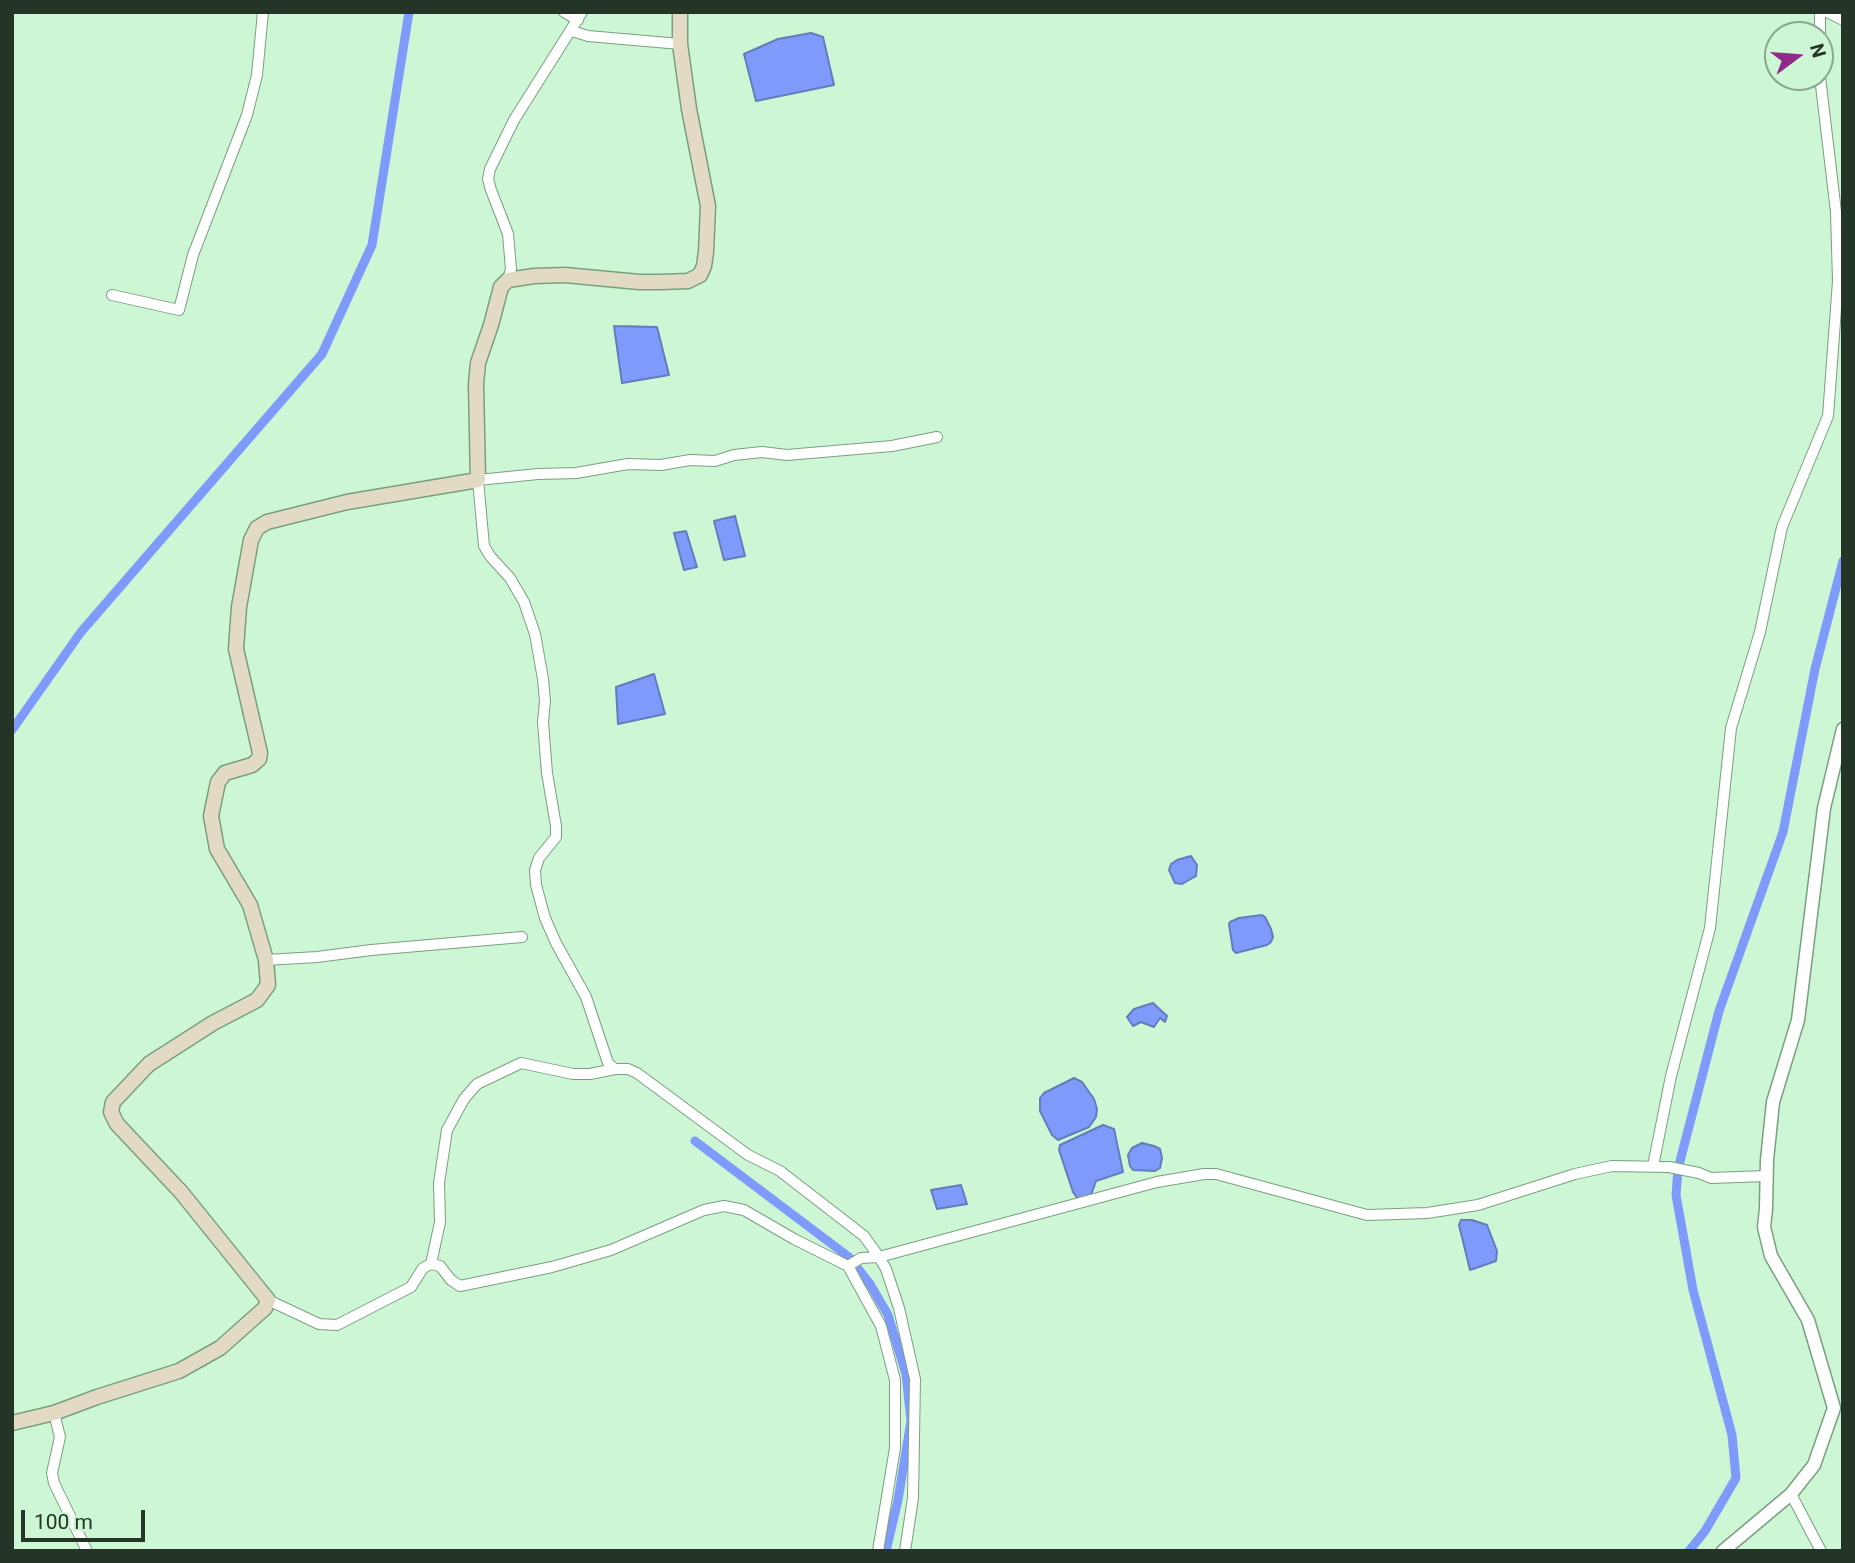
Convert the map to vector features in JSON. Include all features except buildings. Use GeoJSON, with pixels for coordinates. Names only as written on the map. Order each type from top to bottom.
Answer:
{"type":"FeatureCollection","features":[{"type":"Feature","properties":{"kind":"main road"},"geometry":{"type":"LineString","coordinates":[[12,1423],[54,1413],[180,1371],[220,1348],[258,1315],[268,1300],[181,1192],[117,1124],[111,1112],[113,1102],[149,1064],[257,1000],[268,985],[266,960],[250,905],[218,849],[211,816],[218,782],[225,773],[252,765],[259,759],[260,753],[236,649],[239,607],[251,540],[257,528],[267,522],[347,502],[478,480],[478,363],[501,287],[508,280],[565,275],[661,282],[675,279],[688,281],[700,275],[706,252],[708,206],[689,109],[680,44],[680,12]]}},
{"type":"Feature","properties":{"kind":"street"},"geometry":{"type":"LineString","coordinates":[[112,295],[179,310],[193,255],[247,115],[257,75],[263,12]]}},
{"type":"Feature","properties":{"kind":"street"},"geometry":{"type":"LineString","coordinates":[[508,280],[511,268],[508,234],[491,190],[490,169],[514,120],[580,16],[564,12]]}},
{"type":"Feature","properties":{"kind":"street"},"geometry":{"type":"LineString","coordinates":[[1827,12],[1843,20]]}},
{"type":"Feature","properties":{"kind":"street"},"geometry":{"type":"LineString","coordinates":[[572,31],[588,36],[680,44]]}},
{"type":"Feature","properties":{"kind":"street"},"geometry":{"type":"LineString","coordinates":[[1653,1166],[1671,1076],[1710,928],[1731,729],[1760,632],[1782,527],[1828,416],[1838,281],[1836,226],[1822,91]]}},
{"type":"Feature","properties":{"kind":"street"},"geometry":{"type":"LineString","coordinates":[[615,1069],[608,1063],[586,997],[545,918],[536,885],[535,870],[540,858],[556,837],[544,735],[543,679],[535,634],[524,602],[510,578],[484,546],[478,480],[576,473],[628,464],[661,465],[690,460],[715,461],[734,455],[762,452],[787,455],[892,446],[937,437]]}},
{"type":"Feature","properties":{"kind":"street"},"geometry":{"type":"LineString","coordinates":[[1723,1551],[1791,1494],[1814,1465],[1838,1406],[1808,1320],[1771,1256],[1764,1227],[1773,1102],[1798,1020],[1824,808],[1843,729]]}},
{"type":"Feature","properties":{"kind":"street"},"geometry":{"type":"LineString","coordinates":[[266,960],[522,937]]}},
{"type":"Feature","properties":{"kind":"street"},"geometry":{"type":"LineString","coordinates":[[431,1264],[440,1222],[439,1183],[447,1130],[464,1099],[477,1084],[521,1063],[573,1074],[615,1069],[628,1069],[637,1073],[748,1155],[780,1171],[864,1236],[886,1269],[899,1308],[915,1379],[913,1498],[905,1551]]}},
{"type":"Feature","properties":{"kind":"street"},"geometry":{"type":"LineString","coordinates":[[850,1266],[861,1258],[879,1257],[1157,1182],[1204,1174],[1216,1174],[1367,1215],[1450,1210],[1478,1205],[1575,1174],[1612,1166],[1669,1167],[1711,1178],[1766,1176]]}},
{"type":"Feature","properties":{"kind":"street"},"geometry":{"type":"LineString","coordinates":[[268,1300],[318,1324],[337,1325],[411,1287],[423,1268],[431,1264],[440,1266],[451,1280],[460,1286],[552,1267],[611,1250],[704,1210],[724,1206],[744,1210],[794,1239],[850,1266],[881,1326],[895,1380],[895,1448],[878,1551]]}},
{"type":"Feature","properties":{"kind":"street"},"geometry":{"type":"LineString","coordinates":[[54,1413],[60,1437],[52,1473],[54,1483],[86,1551]]}},
{"type":"Feature","properties":{"kind":"street"},"geometry":{"type":"LineString","coordinates":[[1791,1494],[1821,1551]]}},
{"type":"Feature","properties":{"kind":"water"},"geometry":{"type":"Polygon","coordinates":[[[811,33],[823,37],[834,85],[756,101],[744,54],[778,39],[811,33]]]}},
{"type":"Feature","properties":{"kind":"water"},"geometry":{"type":"Polygon","coordinates":[[[614,326],[657,327],[669,375],[622,383],[614,326]]]}},
{"type":"Feature","properties":{"kind":"water"},"geometry":{"type":"Polygon","coordinates":[[[735,516],[745,556],[724,560],[714,521],[735,516]]]}},
{"type":"Feature","properties":{"kind":"water"},"geometry":{"type":"Polygon","coordinates":[[[686,531],[697,567],[684,570],[674,533],[686,531]]]}},
{"type":"Feature","properties":{"kind":"water"},"geometry":{"type":"Polygon","coordinates":[[[654,674],[665,714],[618,724],[616,687],[654,674]]]}},
{"type":"Feature","properties":{"kind":"water"},"geometry":{"type":"Polygon","coordinates":[[[1191,856],[1197,865],[1196,876],[1182,884],[1175,883],[1169,870],[1171,864],[1191,856]]]}},
{"type":"Feature","properties":{"kind":"water"},"geometry":{"type":"Polygon","coordinates":[[[1262,915],[1271,929],[1271,942],[1236,953],[1233,950],[1230,922],[1262,915]]]}},
{"type":"Feature","properties":{"kind":"water"},"geometry":{"type":"Polygon","coordinates":[[[1153,1003],[1167,1016],[1165,1022],[1160,1018],[1154,1027],[1141,1022],[1133,1026],[1127,1017],[1134,1009],[1153,1003]]]}},
{"type":"Feature","properties":{"kind":"water"},"geometry":{"type":"Polygon","coordinates":[[[1074,1078],[1082,1082],[1094,1099],[1096,1117],[1089,1127],[1058,1140],[1052,1135],[1040,1111],[1040,1098],[1044,1093],[1074,1078]]]}},
{"type":"Feature","properties":{"kind":"water"},"geometry":{"type":"Polygon","coordinates":[[[1103,1125],[1114,1129],[1123,1172],[1096,1181],[1091,1195],[1080,1202],[1073,1192],[1059,1150],[1060,1145],[1103,1125]]]}},
{"type":"Feature","properties":{"kind":"water"},"geometry":{"type":"Polygon","coordinates":[[[1142,1143],[1160,1149],[1160,1168],[1155,1171],[1133,1170],[1130,1166],[1128,1155],[1132,1148],[1142,1143]]]}},
{"type":"Feature","properties":{"kind":"water"},"geometry":{"type":"Polygon","coordinates":[[[961,1185],[967,1204],[937,1209],[931,1190],[961,1185]]]}},
{"type":"Feature","properties":{"kind":"water"},"geometry":{"type":"Polygon","coordinates":[[[1461,1220],[1487,1225],[1497,1251],[1496,1261],[1470,1270],[1459,1225],[1461,1220]]]}},
{"type":"Feature","properties":{"kind":"waterway"},"geometry":{"type":"LineString","coordinates":[[12,730],[81,632],[322,354],[372,245],[409,12]]}},
{"type":"Feature","properties":{"kind":"waterway"},"geometry":{"type":"LineString","coordinates":[[1689,1551],[1705,1531],[1736,1478],[1732,1435],[1693,1290],[1676,1195],[1678,1169],[1719,1011],[1783,832],[1815,669],[1843,561]]}},
{"type":"Feature","properties":{"kind":"waterway"},"geometry":{"type":"LineString","coordinates":[[695,1141],[849,1257],[870,1284],[888,1315],[906,1374],[911,1421],[898,1500],[886,1551]]}}]}
